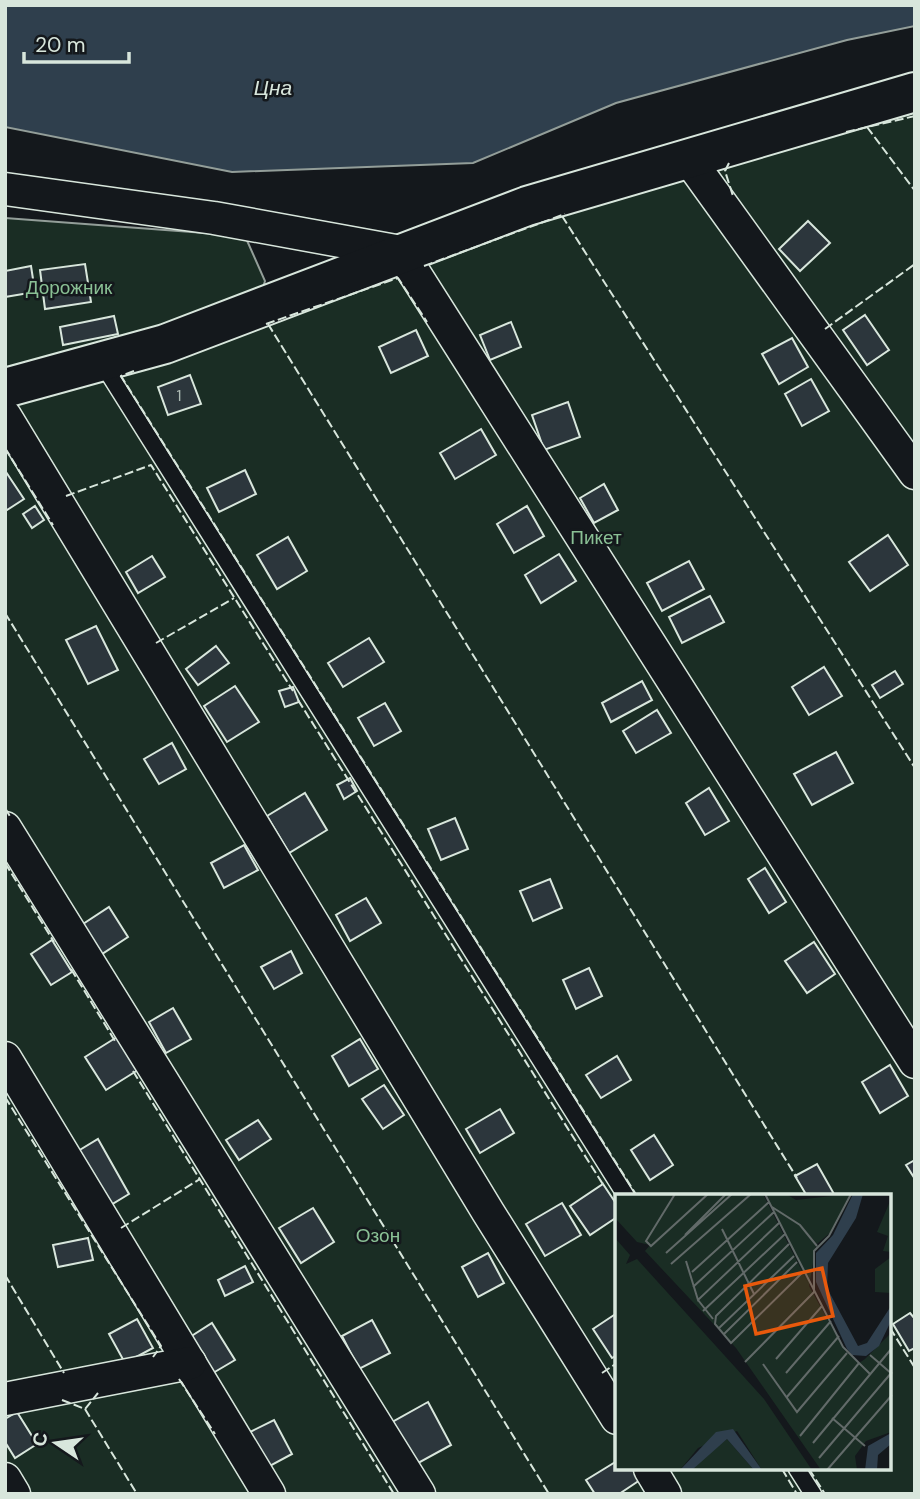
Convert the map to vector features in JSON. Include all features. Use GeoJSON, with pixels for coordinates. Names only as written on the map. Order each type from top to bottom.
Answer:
{"type":"FeatureCollection","features":[{"type":"Feature","properties":{"kind":"street"},"geometry":{"type":"LineString","coordinates":[[5,388],[165,344],[527,206],[915,92]]}},
{"type":"Feature","properties":{"kind":"street"},"geometry":{"type":"LineString","coordinates":[[688,158],[915,473]]}},
{"type":"Feature","properties":{"kind":"street"},"geometry":{"type":"LineString","coordinates":[[5,189],[214,218],[401,252],[915,1062]]}},
{"type":"Feature","properties":{"kind":"street"},"geometry":{"type":"LineString","coordinates":[[5,416],[481,1200],[615,1415]]}},
{"type":"Feature","properties":{"kind":"street"},"geometry":{"type":"LineString","coordinates":[[5,828],[419,1494]]}},
{"type":"Feature","properties":{"kind":"street"},"geometry":{"type":"LineString","coordinates":[[5,1058],[269,1494]]}},
{"type":"Feature","properties":{"kind":"street"},"geometry":{"type":"LineString","coordinates":[[5,1399],[190,1363]]}},
{"type":"Feature","properties":{"kind":"street"},"geometry":{"type":"LineString","coordinates":[[650,1471],[665,1494]]}},
{"type":"Feature","properties":{"kind":"street"},"geometry":{"type":"LineString","coordinates":[[5,1479],[14,1494]]}},
{"type":"Feature","properties":{"kind":"lane"},"geometry":{"type":"LineString","coordinates":[[100,361],[625,1194]]}},
{"type":"Feature","properties":{"kind":"lane"},"geometry":{"type":"LineString","coordinates":[[798,1471],[813,1494]]}},
{"type":"Feature","properties":{"kind":"green space","name":"Пикет"},"geometry":{"type":"Polygon","coordinates":[[[915,110],[915,1494],[822,1494],[808,1471],[892,1471],[892,1194],[634,1194],[114,370],[486,238],[915,110]]]}},
{"type":"Feature","properties":{"kind":"green space","name":"Дорожник"},"geometry":{"type":"Polygon","coordinates":[[[5,218],[245,236],[265,281],[259,300],[5,370],[5,218]]]}},
{"type":"Feature","properties":{"kind":"green space","name":"Озон"},"geometry":{"type":"Polygon","coordinates":[[[103,374],[616,1194],[615,1471],[792,1471],[806,1494],[273,1494],[5,1051],[5,396],[103,374]]]}},
{"type":"Feature","properties":{"kind":"green space"},"geometry":{"type":"Polygon","coordinates":[[[5,1074],[261,1494],[5,1494],[5,1074]]]}},
{"type":"Feature","properties":{"kind":"water","name":"Цна"},"geometry":{"type":"Polygon","coordinates":[[[5,5],[915,5],[915,26],[847,40],[616,103],[473,163],[232,172],[5,127],[5,5]]]}},
{"type":"Feature","properties":{"kind":"building"},"geometry":{"type":"Polygon","coordinates":[[[808,221],[830,243],[800,271],[779,249],[808,221]]]}},
{"type":"Feature","properties":{"kind":"building"},"geometry":{"type":"Polygon","coordinates":[[[85,264],[91,302],[45,309],[40,270],[85,264]]]}},
{"type":"Feature","properties":{"kind":"building"},"geometry":{"type":"Polygon","coordinates":[[[31,266],[35,292],[5,297],[5,271],[31,266]]]}},
{"type":"Feature","properties":{"kind":"building"},"geometry":{"type":"Polygon","coordinates":[[[865,315],[889,350],[867,365],[843,330],[865,315]]]}},
{"type":"Feature","properties":{"kind":"building"},"geometry":{"type":"Polygon","coordinates":[[[114,316],[118,334],[63,345],[60,327],[114,316]]]}},
{"type":"Feature","properties":{"kind":"building"},"geometry":{"type":"Polygon","coordinates":[[[511,322],[521,347],[490,360],[480,335],[511,322]]]}},
{"type":"Feature","properties":{"kind":"building"},"geometry":{"type":"Polygon","coordinates":[[[416,330],[428,356],[391,373],[379,347],[416,330]]]}},
{"type":"Feature","properties":{"kind":"building"},"geometry":{"type":"Polygon","coordinates":[[[792,338],[808,367],[779,384],[762,354],[792,338]]]}},
{"type":"Feature","properties":{"kind":"building"},"geometry":{"type":"Polygon","coordinates":[[[190,375],[201,404],[168,415],[158,387],[190,375]]]}},
{"type":"Feature","properties":{"kind":"building"},"geometry":{"type":"Polygon","coordinates":[[[811,379],[829,411],[802,426],[785,394],[811,379]]]}},
{"type":"Feature","properties":{"kind":"building"},"geometry":{"type":"Polygon","coordinates":[[[568,402],[580,437],[544,450],[532,415],[568,402]]]}},
{"type":"Feature","properties":{"kind":"building"},"geometry":{"type":"Polygon","coordinates":[[[481,429],[496,455],[455,479],[440,453],[481,429]]]}},
{"type":"Feature","properties":{"kind":"building"},"geometry":{"type":"Polygon","coordinates":[[[245,470],[256,494],[219,512],[207,488],[245,470]]]}},
{"type":"Feature","properties":{"kind":"building"},"geometry":{"type":"Polygon","coordinates":[[[6,472],[24,499],[7,510],[5,508],[6,472]]]}},
{"type":"Feature","properties":{"kind":"building"},"geometry":{"type":"Polygon","coordinates":[[[604,484],[618,510],[594,523],[580,498],[604,484]]]}},
{"type":"Feature","properties":{"kind":"building"},"geometry":{"type":"Polygon","coordinates":[[[35,506],[44,520],[32,528],[23,514],[35,506]]]}},
{"type":"Feature","properties":{"kind":"building"},"geometry":{"type":"Polygon","coordinates":[[[527,506],[544,536],[514,553],[497,524],[527,506]]]}},
{"type":"Feature","properties":{"kind":"building"},"geometry":{"type":"Polygon","coordinates":[[[888,535],[908,565],[870,591],[849,562],[888,535]]]}},
{"type":"Feature","properties":{"kind":"building"},"geometry":{"type":"Polygon","coordinates":[[[288,537],[307,571],[277,589],[257,555],[288,537]]]}},
{"type":"Feature","properties":{"kind":"building"},"geometry":{"type":"Polygon","coordinates":[[[559,554],[576,581],[541,603],[525,575],[559,554]]]}},
{"type":"Feature","properties":{"kind":"building"},"geometry":{"type":"Polygon","coordinates":[[[152,556],[165,577],[138,593],[126,572],[152,556]]]}},
{"type":"Feature","properties":{"kind":"building"},"geometry":{"type":"Polygon","coordinates":[[[689,561],[704,589],[662,611],[647,583],[689,561]]]}},
{"type":"Feature","properties":{"kind":"building"},"geometry":{"type":"Polygon","coordinates":[[[710,596],[724,622],[682,643],[669,617],[710,596]]]}},
{"type":"Feature","properties":{"kind":"building"},"geometry":{"type":"Polygon","coordinates":[[[96,626],[118,670],[88,684],[66,640],[96,626]]]}},
{"type":"Feature","properties":{"kind":"building"},"geometry":{"type":"Polygon","coordinates":[[[369,638],[384,662],[343,687],[328,663],[369,638]]]}},
{"type":"Feature","properties":{"kind":"building"},"geometry":{"type":"Polygon","coordinates":[[[216,646],[229,663],[198,685],[186,669],[216,646]]]}},
{"type":"Feature","properties":{"kind":"building"},"geometry":{"type":"Polygon","coordinates":[[[824,667],[842,696],[809,715],[792,687],[824,667]]]}},
{"type":"Feature","properties":{"kind":"building"},"geometry":{"type":"Polygon","coordinates":[[[895,671],[903,684],[880,698],[872,685],[895,671]]]}},
{"type":"Feature","properties":{"kind":"building"},"geometry":{"type":"Polygon","coordinates":[[[642,681],[652,700],[611,722],[602,703],[642,681]]]}},
{"type":"Feature","properties":{"kind":"building"},"geometry":{"type":"Polygon","coordinates":[[[235,686],[259,722],[227,742],[204,706],[235,686]]]}},
{"type":"Feature","properties":{"kind":"building"},"geometry":{"type":"Polygon","coordinates":[[[293,687],[299,702],[285,707],[279,691],[293,687]]]}},
{"type":"Feature","properties":{"kind":"building"},"geometry":{"type":"Polygon","coordinates":[[[385,703],[401,731],[374,746],[358,718],[385,703]]]}},
{"type":"Feature","properties":{"kind":"building"},"geometry":{"type":"Polygon","coordinates":[[[657,710],[671,733],[636,753],[623,731],[657,710]]]}},
{"type":"Feature","properties":{"kind":"building"},"geometry":{"type":"Polygon","coordinates":[[[172,743],[186,769],[159,784],[144,759],[172,743]]]}},
{"type":"Feature","properties":{"kind":"building"},"geometry":{"type":"Polygon","coordinates":[[[836,752],[853,783],[812,805],[794,774],[836,752]]]}},
{"type":"Feature","properties":{"kind":"building"},"geometry":{"type":"Polygon","coordinates":[[[350,778],[357,791],[344,799],[337,785],[350,778]]]}},
{"type":"Feature","properties":{"kind":"building"},"geometry":{"type":"Polygon","coordinates":[[[709,788],[729,821],[705,835],[686,803],[709,788]]]}},
{"type":"Feature","properties":{"kind":"building"},"geometry":{"type":"Polygon","coordinates":[[[305,793],[327,830],[289,853],[267,816],[305,793]]]}},
{"type":"Feature","properties":{"kind":"building"},"geometry":{"type":"Polygon","coordinates":[[[455,818],[468,849],[441,860],[428,829],[455,818]]]}},
{"type":"Feature","properties":{"kind":"building"},"geometry":{"type":"Polygon","coordinates":[[[244,845],[258,870],[224,888],[211,863],[244,845]]]}},
{"type":"Feature","properties":{"kind":"building"},"geometry":{"type":"Polygon","coordinates":[[[765,868],[786,902],[769,913],[748,879],[765,868]]]}},
{"type":"Feature","properties":{"kind":"building"},"geometry":{"type":"Polygon","coordinates":[[[550,879],[562,908],[533,921],[520,891],[550,879]]]}},
{"type":"Feature","properties":{"kind":"building"},"geometry":{"type":"Polygon","coordinates":[[[366,898],[381,923],[350,941],[336,915],[366,898]]]}},
{"type":"Feature","properties":{"kind":"building"},"geometry":{"type":"Polygon","coordinates":[[[109,907],[128,937],[102,954],[83,924],[109,907]]]}},
{"type":"Feature","properties":{"kind":"building"},"geometry":{"type":"Polygon","coordinates":[[[52,940],[72,972],[51,985],[31,954],[52,940]]]}},
{"type":"Feature","properties":{"kind":"building"},"geometry":{"type":"Polygon","coordinates":[[[814,942],[835,974],[807,993],[785,961],[814,942]]]}},
{"type":"Feature","properties":{"kind":"building"},"geometry":{"type":"Polygon","coordinates":[[[291,951],[302,973],[274,989],[261,967],[291,951]]]}},
{"type":"Feature","properties":{"kind":"building"},"geometry":{"type":"Polygon","coordinates":[[[589,968],[602,996],[576,1009],[563,980],[589,968]]]}},
{"type":"Feature","properties":{"kind":"building"},"geometry":{"type":"Polygon","coordinates":[[[173,1008],[191,1039],[166,1053],[149,1022],[173,1008]]]}},
{"type":"Feature","properties":{"kind":"building"},"geometry":{"type":"Polygon","coordinates":[[[117,1037],[138,1070],[106,1090],[85,1057],[117,1037]]]}},
{"type":"Feature","properties":{"kind":"building"},"geometry":{"type":"Polygon","coordinates":[[[360,1039],[378,1069],[349,1086],[332,1056],[360,1039]]]}},
{"type":"Feature","properties":{"kind":"building"},"geometry":{"type":"Polygon","coordinates":[[[617,1056],[631,1080],[601,1098],[586,1075],[617,1056]]]}},
{"type":"Feature","properties":{"kind":"building"},"geometry":{"type":"Polygon","coordinates":[[[890,1065],[908,1096],[880,1113],[862,1082],[890,1065]]]}},
{"type":"Feature","properties":{"kind":"building"},"geometry":{"type":"Polygon","coordinates":[[[384,1085],[404,1115],[383,1129],[362,1099],[384,1085]]]}},
{"type":"Feature","properties":{"kind":"building"},"geometry":{"type":"Polygon","coordinates":[[[500,1109],[514,1133],[480,1153],[466,1129],[500,1109]]]}},
{"type":"Feature","properties":{"kind":"building"},"geometry":{"type":"Polygon","coordinates":[[[258,1120],[271,1139],[239,1160],[226,1140],[258,1120]]]}},
{"type":"Feature","properties":{"kind":"building"},"geometry":{"type":"Polygon","coordinates":[[[654,1135],[673,1165],[650,1180],[631,1150],[654,1135]]]}},
{"type":"Feature","properties":{"kind":"building"},"geometry":{"type":"Polygon","coordinates":[[[98,1139],[129,1194],[109,1206],[78,1151],[98,1139]]]}},
{"type":"Feature","properties":{"kind":"building"},"geometry":{"type":"Polygon","coordinates":[[[915,1160],[915,1179],[906,1165],[915,1160]]]}},
{"type":"Feature","properties":{"kind":"building"},"geometry":{"type":"Polygon","coordinates":[[[817,1164],[834,1194],[806,1194],[795,1176],[817,1164]]]}},
{"type":"Feature","properties":{"kind":"building"},"geometry":{"type":"Polygon","coordinates":[[[603,1184],[615,1202],[615,1218],[590,1235],[570,1206],[603,1184]]]}},
{"type":"Feature","properties":{"kind":"building"},"geometry":{"type":"Polygon","coordinates":[[[562,1203],[581,1235],[545,1256],[526,1224],[562,1203]]]}},
{"type":"Feature","properties":{"kind":"building"},"geometry":{"type":"Polygon","coordinates":[[[313,1208],[334,1242],[301,1263],[279,1228],[313,1208]]]}},
{"type":"Feature","properties":{"kind":"building"},"geometry":{"type":"Polygon","coordinates":[[[88,1238],[93,1260],[58,1267],[53,1245],[88,1238]]]}},
{"type":"Feature","properties":{"kind":"building"},"geometry":{"type":"Polygon","coordinates":[[[488,1253],[504,1283],[478,1297],[462,1267],[488,1253]]]}},
{"type":"Feature","properties":{"kind":"building"},"geometry":{"type":"Polygon","coordinates":[[[245,1266],[253,1282],[225,1296],[218,1280],[245,1266]]]}},
{"type":"Feature","properties":{"kind":"building"},"geometry":{"type":"Polygon","coordinates":[[[910,1313],[915,1319],[915,1348],[909,1351],[893,1324],[910,1313]]]}},
{"type":"Feature","properties":{"kind":"building"},"geometry":{"type":"Polygon","coordinates":[[[615,1314],[615,1356],[612,1358],[593,1329],[615,1314]]]}},
{"type":"Feature","properties":{"kind":"building"},"geometry":{"type":"Polygon","coordinates":[[[137,1319],[153,1348],[125,1363],[109,1334],[137,1319]]]}},
{"type":"Feature","properties":{"kind":"building"},"geometry":{"type":"Polygon","coordinates":[[[372,1320],[390,1353],[359,1369],[342,1336],[372,1320]]]}},
{"type":"Feature","properties":{"kind":"building"},"geometry":{"type":"Polygon","coordinates":[[[212,1323],[235,1360],[213,1373],[190,1337],[212,1323]]]}},
{"type":"Feature","properties":{"kind":"building"},"geometry":{"type":"Polygon","coordinates":[[[428,1402],[451,1445],[411,1467],[387,1425],[428,1402]]]}},
{"type":"Feature","properties":{"kind":"building"},"geometry":{"type":"Polygon","coordinates":[[[17,1412],[37,1444],[15,1458],[5,1442],[5,1419],[17,1412]]]}},
{"type":"Feature","properties":{"kind":"building"},"geometry":{"type":"Polygon","coordinates":[[[274,1420],[292,1454],[268,1467],[250,1432],[274,1420]]]}},
{"type":"Feature","properties":{"kind":"building"},"geometry":{"type":"Polygon","coordinates":[[[615,1462],[615,1471],[634,1471],[640,1480],[619,1494],[595,1494],[586,1480],[615,1462]]]}},
{"type":"Feature","properties":{"kind":"fence"},"geometry":{"type":"LineString","coordinates":[[846,132],[915,116]]}},
{"type":"Feature","properties":{"kind":"fence"},"geometry":{"type":"LineString","coordinates":[[867,127],[915,191]]}},
{"type":"Feature","properties":{"kind":"fence"},"geometry":{"type":"LineString","coordinates":[[729,163],[725,171],[733,196]]}},
{"type":"Feature","properties":{"kind":"fence"},"geometry":{"type":"LineString","coordinates":[[424,266],[565,214]]}},
{"type":"Feature","properties":{"kind":"fence"},"geometry":{"type":"LineString","coordinates":[[562,216],[915,768]]}},
{"type":"Feature","properties":{"kind":"fence"},"geometry":{"type":"LineString","coordinates":[[825,329],[915,264]]}},
{"type":"Feature","properties":{"kind":"fence"},"geometry":{"type":"LineString","coordinates":[[266,324],[398,278],[427,322]]}},
{"type":"Feature","properties":{"kind":"fence"},"geometry":{"type":"LineString","coordinates":[[268,324],[797,1178]]}},
{"type":"Feature","properties":{"kind":"fence"},"geometry":{"type":"LineString","coordinates":[[134,371],[121,376],[636,1194]]}},
{"type":"Feature","properties":{"kind":"fence"},"geometry":{"type":"LineString","coordinates":[[5,448],[53,525]]}},
{"type":"Feature","properties":{"kind":"fence"},"geometry":{"type":"LineString","coordinates":[[66,496],[151,465],[293,691]]}},
{"type":"Feature","properties":{"kind":"fence"},"geometry":{"type":"LineString","coordinates":[[156,643],[234,598]]}},
{"type":"Feature","properties":{"kind":"fence"},"geometry":{"type":"LineString","coordinates":[[5,613],[549,1494]]}},
{"type":"Feature","properties":{"kind":"fence"},"geometry":{"type":"LineString","coordinates":[[298,700],[604,1186]]}},
{"type":"Feature","properties":{"kind":"fence"},"geometry":{"type":"LineString","coordinates":[[5,808],[11,818]]}},
{"type":"Feature","properties":{"kind":"fence"},"geometry":{"type":"LineString","coordinates":[[5,863],[54,942]]}},
{"type":"Feature","properties":{"kind":"fence"},"geometry":{"type":"LineString","coordinates":[[71,969],[115,1041]]}},
{"type":"Feature","properties":{"kind":"fence"},"geometry":{"type":"LineString","coordinates":[[133,1071],[394,1494]]}},
{"type":"Feature","properties":{"kind":"fence"},"geometry":{"type":"LineString","coordinates":[[5,1097],[161,1346],[153,1357]]}},
{"type":"Feature","properties":{"kind":"fence"},"geometry":{"type":"LineString","coordinates":[[121,1228],[200,1179]]}},
{"type":"Feature","properties":{"kind":"fence"},"geometry":{"type":"LineString","coordinates":[[5,1275],[64,1373]]}},
{"type":"Feature","properties":{"kind":"fence"},"geometry":{"type":"LineString","coordinates":[[892,1331],[915,1368]]}},
{"type":"Feature","properties":{"kind":"fence"},"geometry":{"type":"LineString","coordinates":[[602,1373],[615,1364]]}},
{"type":"Feature","properties":{"kind":"fence"},"geometry":{"type":"LineString","coordinates":[[179,1379],[215,1434]]}},
{"type":"Feature","properties":{"kind":"fence"},"geometry":{"type":"LineString","coordinates":[[62,1400],[85,1409],[98,1393]]}},
{"type":"Feature","properties":{"kind":"fence"},"geometry":{"type":"LineString","coordinates":[[85,1409],[137,1494]]}},
{"type":"Feature","properties":{"kind":"fence"},"geometry":{"type":"LineString","coordinates":[[783,1471],[797,1494]]}},
{"type":"Feature","properties":{"kind":"fence"},"geometry":{"type":"LineString","coordinates":[[810,1471],[825,1494]]}}]}
